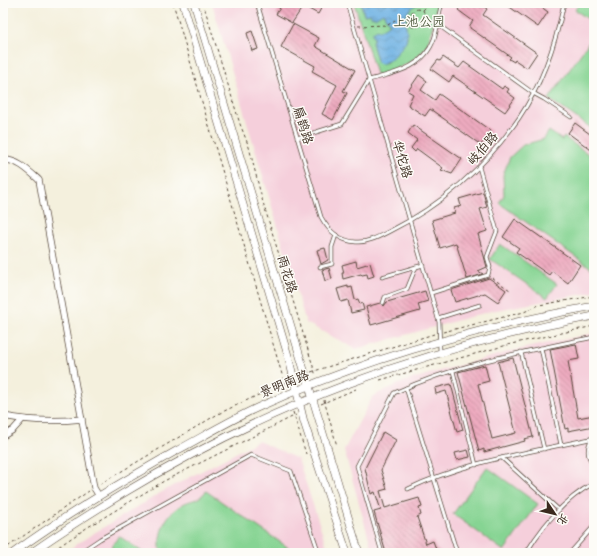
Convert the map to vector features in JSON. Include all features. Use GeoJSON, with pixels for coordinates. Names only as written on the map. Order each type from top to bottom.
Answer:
{"type":"FeatureCollection","features":[{"type":"Feature","properties":{"kind":"street","name":"雨花路"},"geometry":{"type":"LineString","coordinates":[[183,3],[328,501],[347,553]]}},
{"type":"Feature","properties":{"kind":"street","name":"雨花路"},"geometry":{"type":"LineString","coordinates":[[194,3],[316,407],[358,553]]}},
{"type":"Feature","properties":{"kind":"street"},"geometry":{"type":"LineString","coordinates":[[3,160],[9,160],[22,166],[39,180],[94,488],[99,496]]}},
{"type":"Feature","properties":{"kind":"street","name":"景明南路"},"geometry":{"type":"LineString","coordinates":[[13,553],[99,496],[202,437],[259,407],[288,394],[339,374],[440,342],[506,325],[594,306]]}},
{"type":"Feature","properties":{"kind":"street","name":"景明南路"},"geometry":{"type":"LineString","coordinates":[[31,553],[145,480],[207,446],[291,406],[396,366],[508,335],[594,316]]}},
{"type":"Feature","properties":{"kind":"street"},"geometry":{"type":"LineString","coordinates":[[3,416],[22,420],[56,422],[82,419]]}},
{"type":"Feature","properties":{"kind":"street"},"geometry":{"type":"LineString","coordinates":[[3,436],[13,430],[22,420]]}},
{"type":"Feature","properties":{"kind":"lane","name":"扁鹊路"},"geometry":{"type":"LineString","coordinates":[[257,3],[321,216],[326,226],[336,235],[348,241]]}},
{"type":"Feature","properties":{"kind":"lane","name":"华佗路"},"geometry":{"type":"LineString","coordinates":[[346,3],[411,220],[438,318],[440,353]]}},
{"type":"Feature","properties":{"kind":"lane"},"geometry":{"type":"LineString","coordinates":[[297,138],[342,124],[369,80],[406,70],[418,63],[432,45],[442,3]]}},
{"type":"Feature","properties":{"kind":"lane","name":"岐伯路"},"geometry":{"type":"LineString","coordinates":[[348,241],[366,241],[411,220],[453,190],[479,167],[519,118],[533,93],[552,47],[564,3]]}},
{"type":"Feature","properties":{"kind":"lane"},"geometry":{"type":"LineString","coordinates":[[437,24],[533,93],[571,118]]}},
{"type":"Feature","properties":{"kind":"lane"},"geometry":{"type":"LineString","coordinates":[[431,292],[488,275],[490,268],[487,256],[497,231],[479,167]]}},
{"type":"Feature","properties":{"kind":"lane"},"geometry":{"type":"LineString","coordinates":[[320,267],[332,264],[332,247],[336,235]]}},
{"type":"Feature","properties":{"kind":"lane"},"geometry":{"type":"LineString","coordinates":[[382,277],[423,265]]}},
{"type":"Feature","properties":{"kind":"lane"},"geometry":{"type":"LineString","coordinates":[[383,303],[385,297],[407,289],[416,267]]}},
{"type":"Feature","properties":{"kind":"lane"},"geometry":{"type":"LineString","coordinates":[[438,318],[480,305]]}},
{"type":"Feature","properties":{"kind":"lane"},"geometry":{"type":"LineString","coordinates":[[382,553],[357,466],[394,393],[453,371],[521,352],[594,337]]}},
{"type":"Feature","properties":{"kind":"lane"},"geometry":{"type":"LineString","coordinates":[[541,348],[561,445]]}},
{"type":"Feature","properties":{"kind":"lane"},"geometry":{"type":"LineString","coordinates":[[521,352],[544,449]]}},
{"type":"Feature","properties":{"kind":"lane"},"geometry":{"type":"LineString","coordinates":[[453,371],[476,465]]}},
{"type":"Feature","properties":{"kind":"lane"},"geometry":{"type":"LineString","coordinates":[[406,388],[457,553]]}},
{"type":"Feature","properties":{"kind":"lane"},"geometry":{"type":"LineString","coordinates":[[408,489],[434,477],[476,465],[593,438]]}},
{"type":"Feature","properties":{"kind":"lane"},"geometry":{"type":"LineString","coordinates":[[593,438],[588,450],[589,456],[594,464]]}},
{"type":"Feature","properties":{"kind":"lane"},"geometry":{"type":"LineString","coordinates":[[79,553],[100,539],[251,455],[291,472],[319,553]]}},
{"type":"Feature","properties":{"kind":"lane"},"geometry":{"type":"LineString","coordinates":[[502,458],[559,510]]}},
{"type":"Feature","properties":{"kind":"lane"},"geometry":{"type":"LineString","coordinates":[[526,553],[538,534],[559,510],[569,500],[594,483]]}},
{"type":"Feature","properties":{"kind":"lane"},"geometry":{"type":"LineString","coordinates":[[570,553],[594,526]]}},
{"type":"Feature","properties":{"kind":"path"},"geometry":{"type":"LineString","coordinates":[[173,3],[288,394]]}},
{"type":"Feature","properties":{"kind":"path"},"geometry":{"type":"LineString","coordinates":[[203,3],[240,124],[251,153],[264,206],[318,382]]}},
{"type":"Feature","properties":{"kind":"path"},"geometry":{"type":"LineString","coordinates":[[423,10],[430,3]]}},
{"type":"Feature","properties":{"kind":"path"},"geometry":{"type":"LineString","coordinates":[[353,26],[388,25],[395,20],[398,25],[407,21],[414,10],[423,10]]}},
{"type":"Feature","properties":{"kind":"path"},"geometry":{"type":"LineString","coordinates":[[407,21],[410,26],[416,28],[423,22],[425,15],[423,10]]}},
{"type":"Feature","properties":{"kind":"path"},"geometry":{"type":"LineString","coordinates":[[423,22],[428,24],[437,24]]}},
{"type":"Feature","properties":{"kind":"path"},"geometry":{"type":"LineString","coordinates":[[488,275],[510,290]]}},
{"type":"Feature","properties":{"kind":"path"},"geometry":{"type":"LineString","coordinates":[[380,380],[511,344],[594,326]]}},
{"type":"Feature","properties":{"kind":"path"},"geometry":{"type":"LineString","coordinates":[[316,407],[359,387]]}},
{"type":"Feature","properties":{"kind":"path"},"geometry":{"type":"LineString","coordinates":[[322,394],[337,446]]}},
{"type":"Feature","properties":{"kind":"path"},"geometry":{"type":"LineString","coordinates":[[291,406],[306,454]]}},
{"type":"Feature","properties":{"kind":"path"},"geometry":{"type":"LineString","coordinates":[[49,553],[88,526],[164,481],[302,412]]}},
{"type":"Feature","properties":{"kind":"shaded area"},"geometry":{"type":"Polygon","coordinates":[[[212,3],[594,3],[594,292],[491,311],[356,349],[306,323],[212,3]]]}},
{"type":"Feature","properties":{"kind":"shaded area"},"geometry":{"type":"Polygon","coordinates":[[[594,333],[594,553],[373,553],[344,450],[373,396],[403,382],[439,371],[512,351],[594,333]]]}},
{"type":"Feature","properties":{"kind":"shaded area"},"geometry":{"type":"Polygon","coordinates":[[[258,441],[298,459],[329,553],[64,553],[89,536],[162,492],[258,441]]]}},
{"type":"Feature","properties":{"kind":"green space","name":"上池公园"},"geometry":{"type":"Polygon","coordinates":[[[354,3],[361,3],[364,15],[370,14],[374,16],[383,13],[390,25],[379,31],[372,42],[377,60],[386,63],[398,51],[407,38],[406,20],[409,9],[420,4],[438,3],[431,33],[424,50],[411,61],[396,69],[379,75],[376,74],[354,3]]]}},
{"type":"Feature","properties":{"kind":"green space"},"geometry":{"type":"Polygon","coordinates":[[[580,3],[594,3],[594,23],[575,10],[580,3]]]}},
{"type":"Feature","properties":{"kind":"green space"},"geometry":{"type":"Polygon","coordinates":[[[594,35],[594,130],[549,99],[594,35]]]}},
{"type":"Feature","properties":{"kind":"green space"},"geometry":{"type":"Polygon","coordinates":[[[549,131],[562,140],[564,137],[594,158],[594,270],[499,203],[504,195],[503,175],[510,157],[523,145],[544,139],[549,131]]]}},
{"type":"Feature","properties":{"kind":"green space"},"geometry":{"type":"Polygon","coordinates":[[[500,244],[557,284],[547,298],[490,259],[500,244]]]}},
{"type":"Feature","properties":{"kind":"green space"},"geometry":{"type":"Polygon","coordinates":[[[487,467],[538,504],[504,551],[453,514],[487,467]]]}},
{"type":"Feature","properties":{"kind":"green space"},"geometry":{"type":"Polygon","coordinates":[[[206,491],[296,553],[161,553],[161,533],[163,526],[170,515],[180,506],[197,499],[206,491]]]}},
{"type":"Feature","properties":{"kind":"green space"},"geometry":{"type":"Polygon","coordinates":[[[119,536],[144,553],[107,553],[119,536]]]}},
{"type":"Feature","properties":{"kind":"water"},"geometry":{"type":"Polygon","coordinates":[[[361,3],[418,3],[407,13],[405,18],[407,30],[406,42],[393,58],[382,64],[378,63],[377,60],[372,42],[374,38],[372,33],[377,29],[379,31],[390,24],[383,13],[375,18],[370,14],[364,15],[361,3]]]}},
{"type":"Feature","properties":{"kind":"building"},"geometry":{"type":"Polygon","coordinates":[[[271,3],[294,3],[302,8],[292,23],[276,14],[280,8],[271,3]]]}},
{"type":"Feature","properties":{"kind":"building"},"geometry":{"type":"Polygon","coordinates":[[[298,3],[324,3],[318,14],[298,3]]]}},
{"type":"Feature","properties":{"kind":"building"},"geometry":{"type":"Polygon","coordinates":[[[463,3],[479,3],[487,9],[483,15],[537,53],[527,68],[515,60],[514,62],[509,59],[511,57],[470,28],[473,21],[458,10],[463,3]]]}},
{"type":"Feature","properties":{"kind":"building"},"geometry":{"type":"Polygon","coordinates":[[[504,3],[536,3],[548,12],[538,27],[504,3]]]}},
{"type":"Feature","properties":{"kind":"building"},"geometry":{"type":"Polygon","coordinates":[[[293,24],[319,38],[315,46],[355,70],[343,91],[347,93],[333,120],[322,114],[337,85],[312,71],[315,66],[281,47],[293,24]]]}},
{"type":"Feature","properties":{"kind":"building"},"geometry":{"type":"Polygon","coordinates":[[[252,31],[258,49],[252,51],[247,33],[252,31]]]}},
{"type":"Feature","properties":{"kind":"building"},"geometry":{"type":"Polygon","coordinates":[[[443,57],[459,68],[464,62],[502,89],[504,86],[509,89],[507,92],[515,98],[505,112],[453,76],[449,82],[431,69],[438,60],[440,61],[443,57]]]}},
{"type":"Feature","properties":{"kind":"building"},"geometry":{"type":"Polygon","coordinates":[[[419,75],[427,81],[421,90],[435,100],[439,94],[491,131],[481,145],[430,109],[425,116],[408,105],[413,94],[408,91],[419,75]]]}},
{"type":"Feature","properties":{"kind":"building"},"geometry":{"type":"Polygon","coordinates":[[[575,123],[594,137],[594,152],[568,133],[575,123]]]}},
{"type":"Feature","properties":{"kind":"building"},"geometry":{"type":"Polygon","coordinates":[[[413,125],[462,159],[452,174],[441,170],[443,168],[417,149],[415,152],[411,148],[417,140],[408,133],[413,125]]]}},
{"type":"Feature","properties":{"kind":"building"},"geometry":{"type":"Polygon","coordinates":[[[483,192],[487,207],[480,209],[487,231],[478,234],[487,267],[478,271],[483,274],[467,279],[456,243],[440,248],[432,220],[455,213],[454,208],[461,206],[459,199],[483,192]]]}},
{"type":"Feature","properties":{"kind":"building"},"geometry":{"type":"Polygon","coordinates":[[[515,219],[580,265],[568,283],[552,271],[549,275],[516,252],[519,248],[503,237],[515,219]]]}},
{"type":"Feature","properties":{"kind":"building"},"geometry":{"type":"Polygon","coordinates":[[[325,248],[328,260],[321,264],[317,250],[325,248]]]}},
{"type":"Feature","properties":{"kind":"building"},"geometry":{"type":"Polygon","coordinates":[[[356,261],[357,267],[370,263],[374,276],[368,278],[367,274],[361,274],[343,279],[342,273],[344,273],[342,265],[356,261]]]}},
{"type":"Feature","properties":{"kind":"building"},"geometry":{"type":"Polygon","coordinates":[[[329,268],[332,279],[325,281],[322,270],[329,268]]]}},
{"type":"Feature","properties":{"kind":"building"},"geometry":{"type":"Polygon","coordinates":[[[489,278],[506,290],[498,302],[485,293],[455,302],[451,290],[489,278]]]}},
{"type":"Feature","properties":{"kind":"building"},"geometry":{"type":"Polygon","coordinates":[[[348,286],[348,288],[352,287],[355,300],[358,299],[360,304],[362,303],[364,310],[351,313],[348,300],[341,302],[337,289],[348,286]]]}},
{"type":"Feature","properties":{"kind":"building"},"geometry":{"type":"Polygon","coordinates":[[[425,291],[428,301],[418,304],[420,311],[371,325],[366,307],[380,303],[384,306],[387,302],[425,291]]]}},
{"type":"Feature","properties":{"kind":"building"},"geometry":{"type":"Polygon","coordinates":[[[576,344],[579,359],[568,361],[578,418],[594,415],[594,426],[568,431],[568,428],[565,429],[550,349],[576,344]]]}},
{"type":"Feature","properties":{"kind":"building"},"geometry":{"type":"Polygon","coordinates":[[[513,358],[533,437],[524,439],[525,441],[484,452],[484,449],[479,451],[458,372],[485,365],[489,381],[478,384],[492,439],[516,433],[498,362],[513,358]]]}},
{"type":"Feature","properties":{"kind":"building"},"geometry":{"type":"Polygon","coordinates":[[[451,384],[463,430],[457,432],[446,391],[436,394],[435,388],[451,384]]]}},
{"type":"Feature","properties":{"kind":"building"},"geometry":{"type":"Polygon","coordinates":[[[383,432],[396,440],[381,470],[387,489],[380,491],[385,508],[419,498],[422,507],[419,508],[421,515],[417,517],[426,544],[433,541],[436,549],[442,553],[386,553],[374,512],[381,510],[375,492],[371,494],[365,468],[383,432]]]}},
{"type":"Feature","properties":{"kind":"building"},"geometry":{"type":"Polygon","coordinates":[[[468,450],[470,457],[457,460],[455,453],[468,450]]]}}]}
